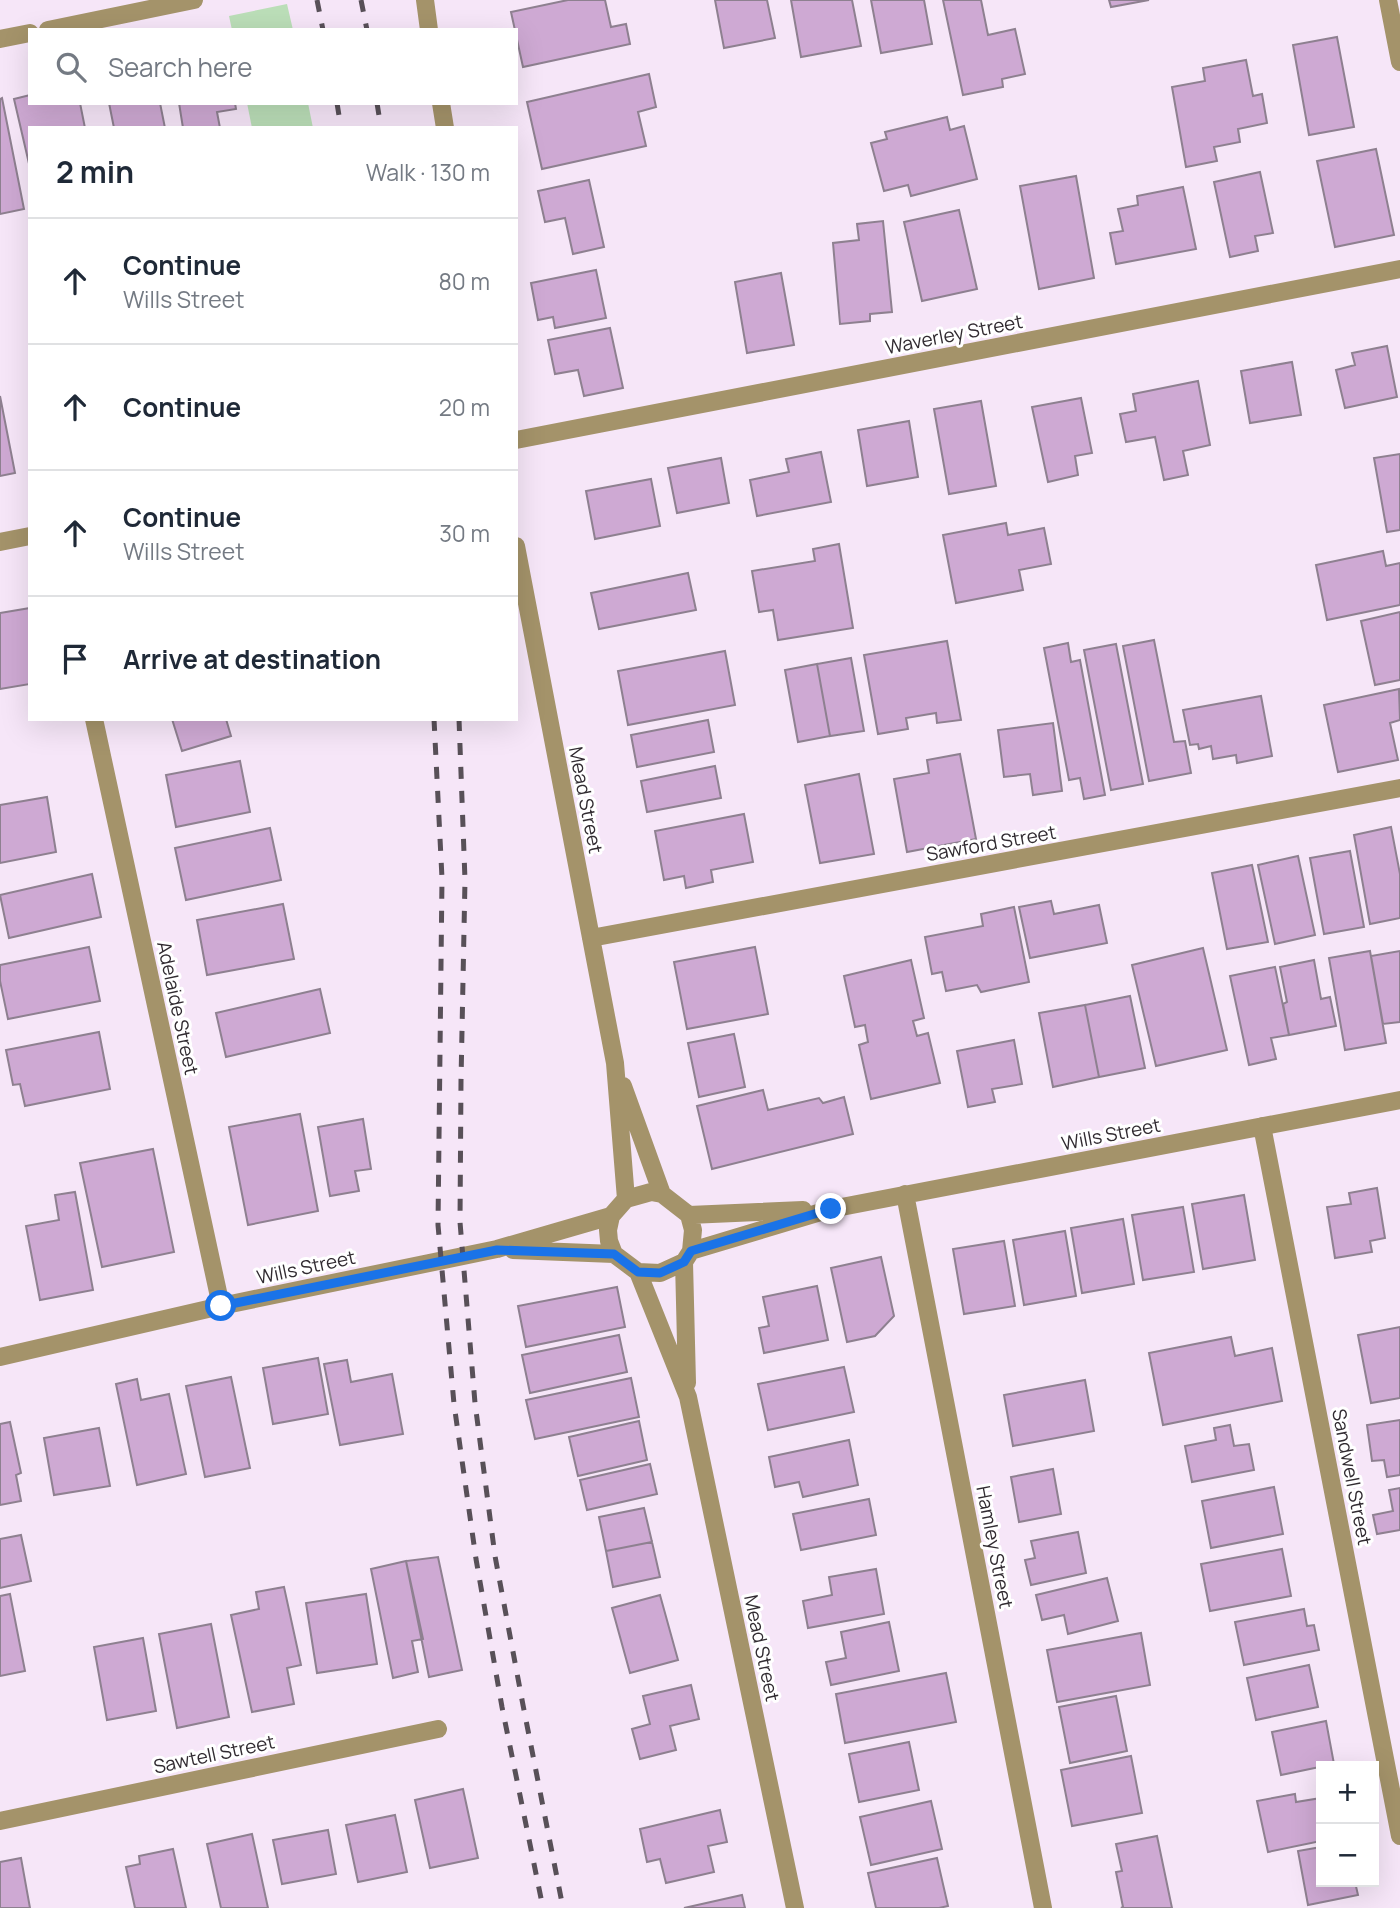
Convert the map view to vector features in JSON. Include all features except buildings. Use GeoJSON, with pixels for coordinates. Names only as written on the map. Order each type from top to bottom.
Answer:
{"type":"FeatureCollection","features":[{"type":"Feature","properties":{"kind":"street"},"geometry":{"type":"LineString","coordinates":[[58,28],[194,0]]}},
{"type":"Feature","properties":{"kind":"street"},"geometry":{"type":"LineString","coordinates":[[425,0],[429,28]]}},
{"type":"Feature","properties":{"kind":"street"},"geometry":{"type":"LineString","coordinates":[[1388,0],[1400,62]]}},
{"type":"Feature","properties":{"kind":"street"},"geometry":{"type":"LineString","coordinates":[[0,39],[28,33]]}},
{"type":"Feature","properties":{"kind":"street"},"geometry":{"type":"LineString","coordinates":[[441,105],[445,126]]}},
{"type":"Feature","properties":{"kind":"street","name":"Waverley Street"},"geometry":{"type":"LineString","coordinates":[[518,440],[1400,269]]}},
{"type":"Feature","properties":{"kind":"street"},"geometry":{"type":"LineString","coordinates":[[0,542],[28,536]]}},
{"type":"Feature","properties":{"kind":"street","name":"Mead Street"},"geometry":{"type":"LineString","coordinates":[[518,556],[615,1063],[626,1199]]}},
{"type":"Feature","properties":{"kind":"street","name":"Adelaide Street"},"geometry":{"type":"LineString","coordinates":[[94,721],[221,1306]]}},
{"type":"Feature","properties":{"kind":"street","name":"Sawford Street"},"geometry":{"type":"LineString","coordinates":[[591,939],[1400,789]]}},
{"type":"Feature","properties":{"kind":"street","name":"Mead Street"},"geometry":{"type":"LineString","coordinates":[[615,1063],[662,1194]]}},
{"type":"Feature","properties":{"kind":"street","name":"Wills Street"},"geometry":{"type":"LineString","coordinates":[[687,1256],[831,1209],[1400,1100]]}},
{"type":"Feature","properties":{"kind":"street","name":"Sandwell Street"},"geometry":{"type":"LineString","coordinates":[[1262,1126],[1400,1836]]}},
{"type":"Feature","properties":{"kind":"street"},"geometry":{"type":"LineString","coordinates":[[650,1192],[662,1194],[689,1215],[693,1230],[687,1256],[660,1273],[638,1272],[614,1254],[608,1230],[611,1216],[626,1199],[650,1192]]}},
{"type":"Feature","properties":{"kind":"street","name":"Hamley Street"},"geometry":{"type":"LineString","coordinates":[[905,1194],[1043,1908]]}},
{"type":"Feature","properties":{"kind":"street","name":"Wills Street"},"geometry":{"type":"LineString","coordinates":[[689,1215],[831,1209]]}},
{"type":"Feature","properties":{"kind":"street","name":"Wills Street"},"geometry":{"type":"LineString","coordinates":[[0,1357],[221,1306],[497,1250],[611,1216]]}},
{"type":"Feature","properties":{"kind":"street","name":"Wills Street"},"geometry":{"type":"LineString","coordinates":[[497,1250],[614,1254]]}},
{"type":"Feature","properties":{"kind":"street","name":"Mead Street"},"geometry":{"type":"LineString","coordinates":[[687,1256],[688,1397]]}},
{"type":"Feature","properties":{"kind":"street","name":"Mead Street"},"geometry":{"type":"LineString","coordinates":[[638,1272],[688,1397],[795,1908]]}},
{"type":"Feature","properties":{"kind":"street","name":"Sawtell Street"},"geometry":{"type":"LineString","coordinates":[[0,1821],[438,1729]]}},
{"type":"Feature","properties":{"kind":"green space"},"geometry":{"type":"Polygon","coordinates":[[[287,4],[293,28],[232,28],[229,16],[287,4]]]}},
{"type":"Feature","properties":{"kind":"green space"},"geometry":{"type":"Polygon","coordinates":[[[247,105],[308,105],[313,126],[252,126],[247,105]]]}},
{"type":"Feature","properties":{"kind":"railway"},"geometry":{"type":"LineString","coordinates":[[317,0],[323,28]]}},
{"type":"Feature","properties":{"kind":"railway"},"geometry":{"type":"LineString","coordinates":[[361,0],[367,28]]}},
{"type":"Feature","properties":{"kind":"railway"},"geometry":{"type":"LineString","coordinates":[[337,105],[341,126]]}},
{"type":"Feature","properties":{"kind":"railway"},"geometry":{"type":"LineString","coordinates":[[377,105],[381,126]]}},
{"type":"Feature","properties":{"kind":"railway"},"geometry":{"type":"LineString","coordinates":[[434,721],[442,878],[438,1225],[454,1404],[476,1559],[502,1707],[543,1908]]}},
{"type":"Feature","properties":{"kind":"railway"},"geometry":{"type":"LineString","coordinates":[[459,721],[465,880],[460,1222],[475,1403],[495,1556],[563,1908]]}},
{"type":"Feature","properties":{"kind":"route"},"geometry":{"type":"LineString","coordinates":[[221,1306],[497,1250],[614,1254],[638,1272],[660,1273],[684,1262],[691,1251],[831,1209]]}}]}
